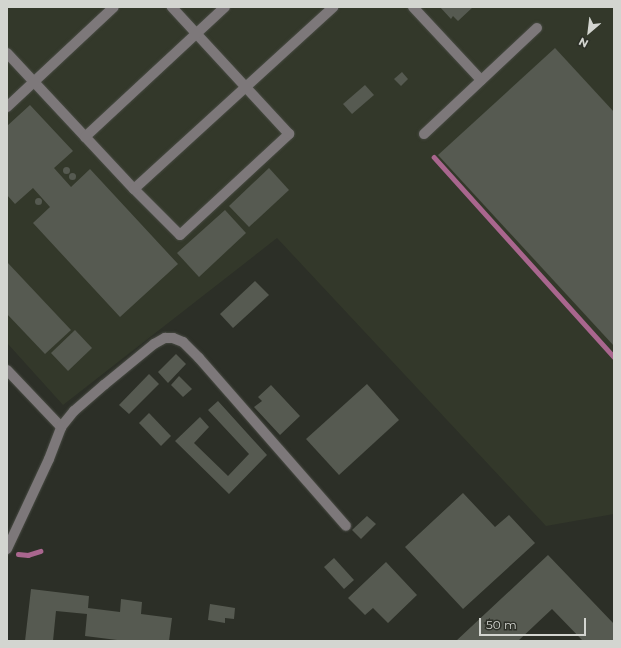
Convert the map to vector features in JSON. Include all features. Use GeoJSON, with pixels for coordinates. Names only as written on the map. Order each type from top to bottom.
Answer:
{"type":"FeatureCollection","features":[{"type":"Feature","properties":{"kind":"street"},"geometry":{"type":"LineString","coordinates":[[7,107],[33,81],[114,7]]}},
{"type":"Feature","properties":{"kind":"street"},"geometry":{"type":"LineString","coordinates":[[7,53],[134,189],[180,235],[289,134],[172,7]]}},
{"type":"Feature","properties":{"kind":"street"},"geometry":{"type":"LineString","coordinates":[[85,137],[225,7]]}},
{"type":"Feature","properties":{"kind":"street"},"geometry":{"type":"LineString","coordinates":[[134,189],[333,7]]}},
{"type":"Feature","properties":{"kind":"street"},"geometry":{"type":"LineString","coordinates":[[413,7],[481,80]]}},
{"type":"Feature","properties":{"kind":"street"},"geometry":{"type":"LineString","coordinates":[[424,134],[537,28]]}},
{"type":"Feature","properties":{"kind":"street"},"geometry":{"type":"LineString","coordinates":[[7,549],[49,459],[61,427],[74,411],[154,344],[165,338],[173,338],[183,342],[199,358],[346,526]]}},
{"type":"Feature","properties":{"kind":"street"},"geometry":{"type":"LineString","coordinates":[[7,370],[61,427]]}},
{"type":"Feature","properties":{"kind":"shaded area"},"geometry":{"type":"Polygon","coordinates":[[[7,7],[614,7],[614,514],[546,526],[277,238],[63,405],[7,343],[7,7]]]}},
{"type":"Feature","properties":{"kind":"building"},"geometry":{"type":"Polygon","coordinates":[[[440,7],[473,7],[458,21],[453,16],[451,19],[440,7]]]}},
{"type":"Feature","properties":{"kind":"building"},"geometry":{"type":"Polygon","coordinates":[[[555,48],[614,112],[614,346],[438,155],[555,48]]]}},
{"type":"Feature","properties":{"kind":"building"},"geometry":{"type":"Polygon","coordinates":[[[402,72],[408,79],[401,86],[394,79],[402,72]]]}},
{"type":"Feature","properties":{"kind":"building"},"geometry":{"type":"Polygon","coordinates":[[[365,85],[374,95],[352,114],[343,104],[365,85]]]}},
{"type":"Feature","properties":{"kind":"building"},"geometry":{"type":"Polygon","coordinates":[[[30,105],[73,151],[54,168],[71,187],[90,169],[178,264],[120,317],[33,223],[50,207],[33,188],[15,204],[7,195],[7,126],[30,105]]]}},
{"type":"Feature","properties":{"kind":"building"},"geometry":{"type":"Polygon","coordinates":[[[66,166],[69,167],[69,173],[66,174],[63,173],[62,170],[63,167],[66,166]]]}},
{"type":"Feature","properties":{"kind":"building"},"geometry":{"type":"Polygon","coordinates":[[[269,168],[289,190],[249,227],[229,206],[269,168]]]}},
{"type":"Feature","properties":{"kind":"building"},"geometry":{"type":"Polygon","coordinates":[[[72,172],[75,173],[75,179],[72,180],[69,179],[68,176],[69,173],[72,172]]]}},
{"type":"Feature","properties":{"kind":"building"},"geometry":{"type":"Polygon","coordinates":[[[38,197],[41,198],[41,204],[38,205],[35,204],[34,201],[35,198],[38,197]]]}},
{"type":"Feature","properties":{"kind":"building"},"geometry":{"type":"Polygon","coordinates":[[[225,210],[246,233],[199,277],[177,253],[225,210]]]}},
{"type":"Feature","properties":{"kind":"building"},"geometry":{"type":"Polygon","coordinates":[[[7,262],[71,330],[45,354],[7,314],[7,262]]]}},
{"type":"Feature","properties":{"kind":"building"},"geometry":{"type":"Polygon","coordinates":[[[255,281],[269,295],[233,328],[220,314],[255,281]]]}},
{"type":"Feature","properties":{"kind":"building"},"geometry":{"type":"Polygon","coordinates":[[[75,330],[92,348],[68,371],[51,353],[75,330]]]}},
{"type":"Feature","properties":{"kind":"building"},"geometry":{"type":"Polygon","coordinates":[[[176,354],[186,364],[168,383],[158,372],[176,354]]]}},
{"type":"Feature","properties":{"kind":"building"},"geometry":{"type":"Polygon","coordinates":[[[149,374],[159,384],[129,414],[119,405],[149,374]]]}},
{"type":"Feature","properties":{"kind":"building"},"geometry":{"type":"Polygon","coordinates":[[[179,376],[192,389],[183,397],[171,385],[179,376]]]}},
{"type":"Feature","properties":{"kind":"building"},"geometry":{"type":"Polygon","coordinates":[[[367,384],[399,420],[339,475],[306,439],[367,384]]]}},
{"type":"Feature","properties":{"kind":"building"},"geometry":{"type":"Polygon","coordinates":[[[271,385],[300,416],[280,435],[254,407],[262,401],[258,397],[271,385]]]}},
{"type":"Feature","properties":{"kind":"building"},"geometry":{"type":"Polygon","coordinates":[[[218,401],[267,455],[229,494],[175,441],[200,417],[209,427],[194,443],[228,476],[249,454],[208,410],[218,401]]]}},
{"type":"Feature","properties":{"kind":"building"},"geometry":{"type":"Polygon","coordinates":[[[149,413],[171,436],[161,446],[139,423],[149,413]]]}},
{"type":"Feature","properties":{"kind":"building"},"geometry":{"type":"Polygon","coordinates":[[[463,493],[495,527],[509,515],[535,543],[463,609],[405,547],[463,493]]]}},
{"type":"Feature","properties":{"kind":"building"},"geometry":{"type":"Polygon","coordinates":[[[367,516],[376,524],[361,539],[352,530],[367,516]]]}},
{"type":"Feature","properties":{"kind":"building"},"geometry":{"type":"Polygon","coordinates":[[[548,555],[614,624],[614,641],[583,641],[552,609],[518,641],[456,641],[548,555]]]}},
{"type":"Feature","properties":{"kind":"building"},"geometry":{"type":"Polygon","coordinates":[[[334,558],[354,580],[344,589],[324,567],[334,558]]]}},
{"type":"Feature","properties":{"kind":"building"},"geometry":{"type":"Polygon","coordinates":[[[386,562],[417,595],[388,623],[373,608],[365,615],[348,598],[386,562]]]}},
{"type":"Feature","properties":{"kind":"building"},"geometry":{"type":"Polygon","coordinates":[[[31,589],[89,596],[88,608],[120,612],[121,599],[142,602],[141,614],[172,618],[169,641],[125,641],[85,636],[87,614],[56,611],[53,641],[25,641],[31,589]]]}},
{"type":"Feature","properties":{"kind":"building"},"geometry":{"type":"Polygon","coordinates":[[[210,604],[235,608],[234,619],[225,618],[225,623],[208,620],[210,604]]]}},
{"type":"Feature","properties":{"kind":"waterway"},"geometry":{"type":"LineString","coordinates":[[434,157],[614,357]]}},
{"type":"Feature","properties":{"kind":"waterway"},"geometry":{"type":"LineString","coordinates":[[18,554],[28,555],[40,551]]}}]}
